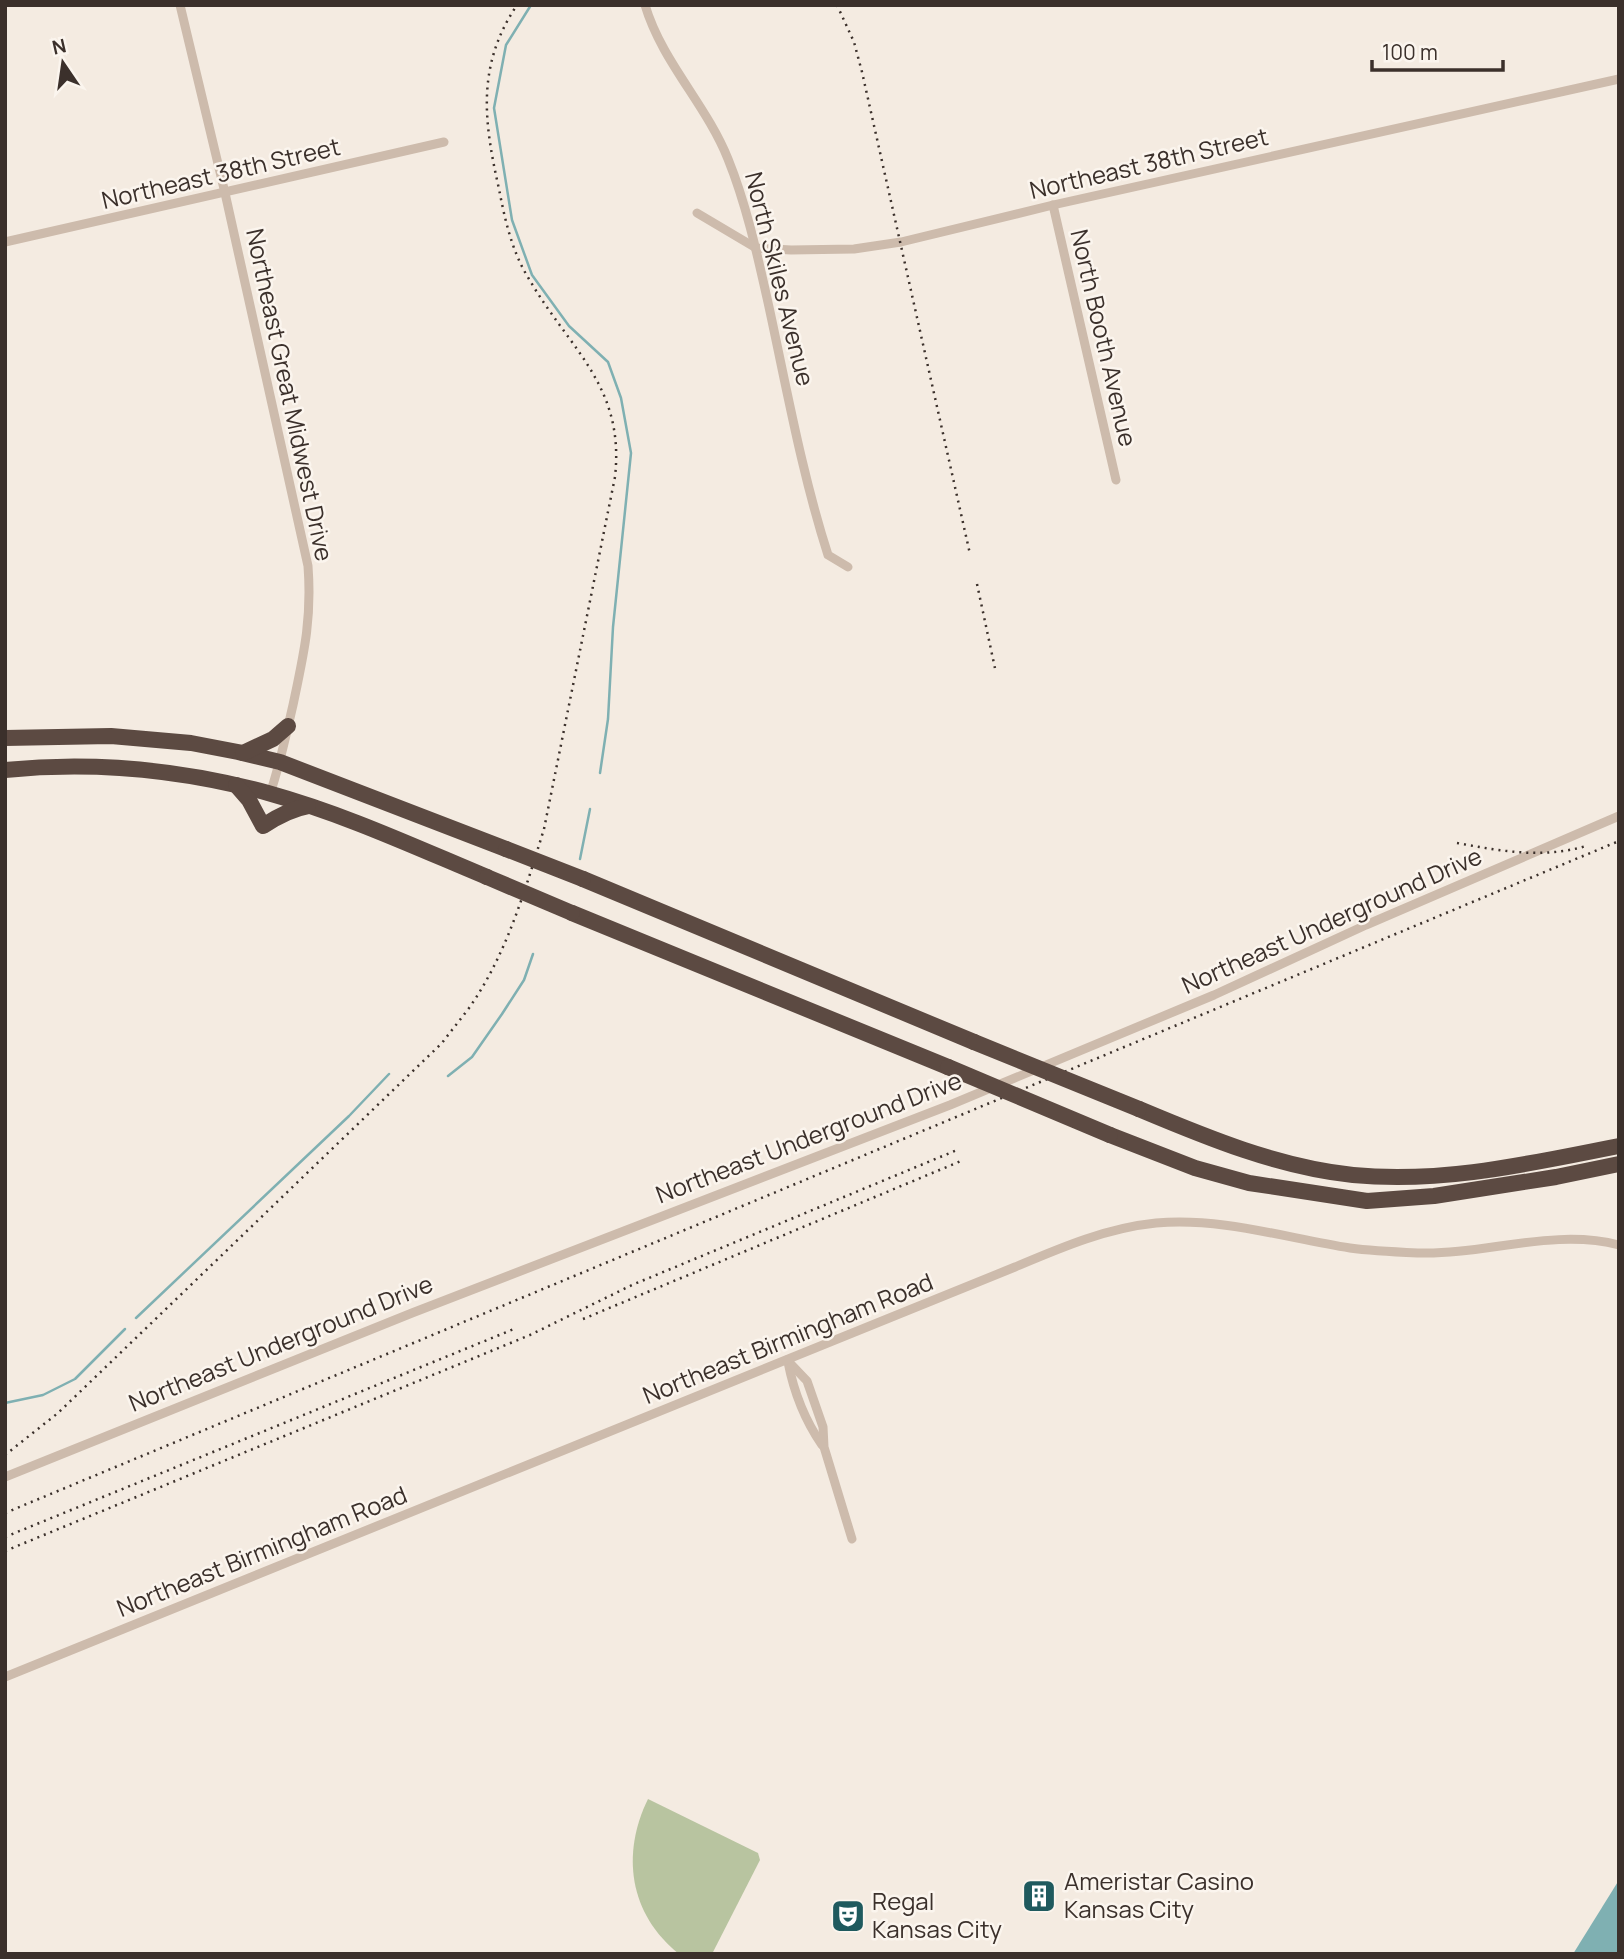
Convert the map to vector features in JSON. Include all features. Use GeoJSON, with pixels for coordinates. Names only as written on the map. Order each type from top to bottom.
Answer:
{"type":"FeatureCollection","features":[{"type":"Feature","properties":{"kind":"highway"},"geometry":{"type":"LineString","coordinates":[[242,753],[273,739],[288,726]]}},
{"type":"Feature","properties":{"kind":"highway"},"geometry":{"type":"LineString","coordinates":[[5,738],[111,736],[191,744],[280,762],[583,879],[1216,1142],[1282,1162],[1353,1175],[1425,1177],[1508,1168],[1619,1146]]}},
{"type":"Feature","properties":{"kind":"highway"},"geometry":{"type":"LineString","coordinates":[[5,770],[41,767],[170,773],[236,785],[309,806],[350,820],[1110,1135],[1195,1168],[1250,1183],[1367,1201],[1434,1196],[1619,1164]]}},
{"type":"Feature","properties":{"kind":"highway"},"geometry":{"type":"LineString","coordinates":[[236,785],[257,812],[263,826],[288,811],[309,806]]}},
{"type":"Feature","properties":{"kind":"street","name":"Northeast Great Midwest Drive"},"geometry":{"type":"LineString","coordinates":[[180,5],[225,193],[310,589],[308,638],[280,762],[270,794]]}},
{"type":"Feature","properties":{"kind":"street","name":"North Skiles Avenue"},"geometry":{"type":"LineString","coordinates":[[645,5],[669,60],[728,158],[756,248],[812,506],[828,555],[848,567]]}},
{"type":"Feature","properties":{"kind":"street","name":"Northeast 38th Street"},"geometry":{"type":"LineString","coordinates":[[697,213],[756,248],[854,249],[901,242],[1053,205],[1617,80]]}},
{"type":"Feature","properties":{"kind":"street","name":"Northeast 38th Street"},"geometry":{"type":"LineString","coordinates":[[5,242],[444,142]]}},
{"type":"Feature","properties":{"kind":"street","name":"North Booth Avenue"},"geometry":{"type":"LineString","coordinates":[[1053,205],[1116,480]]}},
{"type":"Feature","properties":{"kind":"street","name":"Northeast Underground Drive"},"geometry":{"type":"LineString","coordinates":[[5,1477],[425,1308],[962,1100],[1214,995],[1619,816]]}},
{"type":"Feature","properties":{"kind":"street","name":"Northeast Birmingham Road"},"geometry":{"type":"LineString","coordinates":[[5,1677],[1080,1240],[1118,1229],[1157,1223],[1234,1226],[1351,1248],[1420,1253],[1469,1251],[1541,1241],[1579,1240],[1619,1245]]}},
{"type":"Feature","properties":{"kind":"street"},"geometry":{"type":"LineString","coordinates":[[787,1360],[793,1391],[811,1429],[824,1447]]}},
{"type":"Feature","properties":{"kind":"street"},"geometry":{"type":"LineString","coordinates":[[787,1360],[807,1381],[823,1427],[824,1447],[852,1539]]}},
{"type":"Feature","properties":{"kind":"green space"},"geometry":{"type":"Polygon","coordinates":[[[648,1799],[758,1853],[760,1860],[712,1954],[679,1954],[649,1921],[640,1902],[633,1862],[634,1841],[648,1799]]]}},
{"type":"Feature","properties":{"kind":"water"},"geometry":{"type":"Polygon","coordinates":[[[1619,1880],[1619,1954],[1573,1954],[1619,1880]]]}},
{"type":"Feature","properties":{"kind":"waterway"},"geometry":{"type":"LineString","coordinates":[[531,5],[506,45],[494,108],[512,220],[532,275],[569,326],[608,362],[621,398],[631,453],[613,627],[608,719],[600,773]]}},
{"type":"Feature","properties":{"kind":"waterway"},"geometry":{"type":"LineString","coordinates":[[580,859],[590,809]]}},
{"type":"Feature","properties":{"kind":"waterway"},"geometry":{"type":"LineString","coordinates":[[448,1076],[472,1057],[502,1014],[524,980],[533,954]]}},
{"type":"Feature","properties":{"kind":"waterway"},"geometry":{"type":"LineString","coordinates":[[136,1318],[349,1116],[389,1074]]}},
{"type":"Feature","properties":{"kind":"waterway"},"geometry":{"type":"LineString","coordinates":[[5,1403],[43,1395],[75,1379],[125,1329]]}},
{"type":"Feature","properties":{"kind":"railway"},"geometry":{"type":"LineString","coordinates":[[5,1455],[58,1413],[442,1043],[469,1008],[494,966],[522,898],[544,829],[615,477],[616,445],[612,418],[603,393],[591,370],[523,269],[504,212],[490,141],[487,95],[495,50],[517,5]]}},
{"type":"Feature","properties":{"kind":"railway"},"geometry":{"type":"LineString","coordinates":[[837,5],[854,42],[862,72],[970,554]]}},
{"type":"Feature","properties":{"kind":"railway"},"geometry":{"type":"LineString","coordinates":[[977,584],[996,673]]}},
{"type":"Feature","properties":{"kind":"railway"},"geometry":{"type":"LineString","coordinates":[[5,1513],[1619,841]]}},
{"type":"Feature","properties":{"kind":"railway"},"geometry":{"type":"LineString","coordinates":[[1457,843],[1537,853],[1586,846]]}},
{"type":"Feature","properties":{"kind":"railway"},"geometry":{"type":"LineString","coordinates":[[5,1551],[530,1335],[632,1285],[957,1150]]}},
{"type":"Feature","properties":{"kind":"railway"},"geometry":{"type":"LineString","coordinates":[[583,1319],[961,1161]]}},
{"type":"Feature","properties":{"kind":"railway"},"geometry":{"type":"LineString","coordinates":[[5,1537],[514,1329]]}},
{"type":"Feature","properties":{"kind":"place","name":"Ameristar Casino Kansas City"},"geometry":{"type":"Point","coordinates":[1039,1896]}},
{"type":"Feature","properties":{"kind":"place","name":"Regal Kansas City"},"geometry":{"type":"Point","coordinates":[848,1916]}}]}
